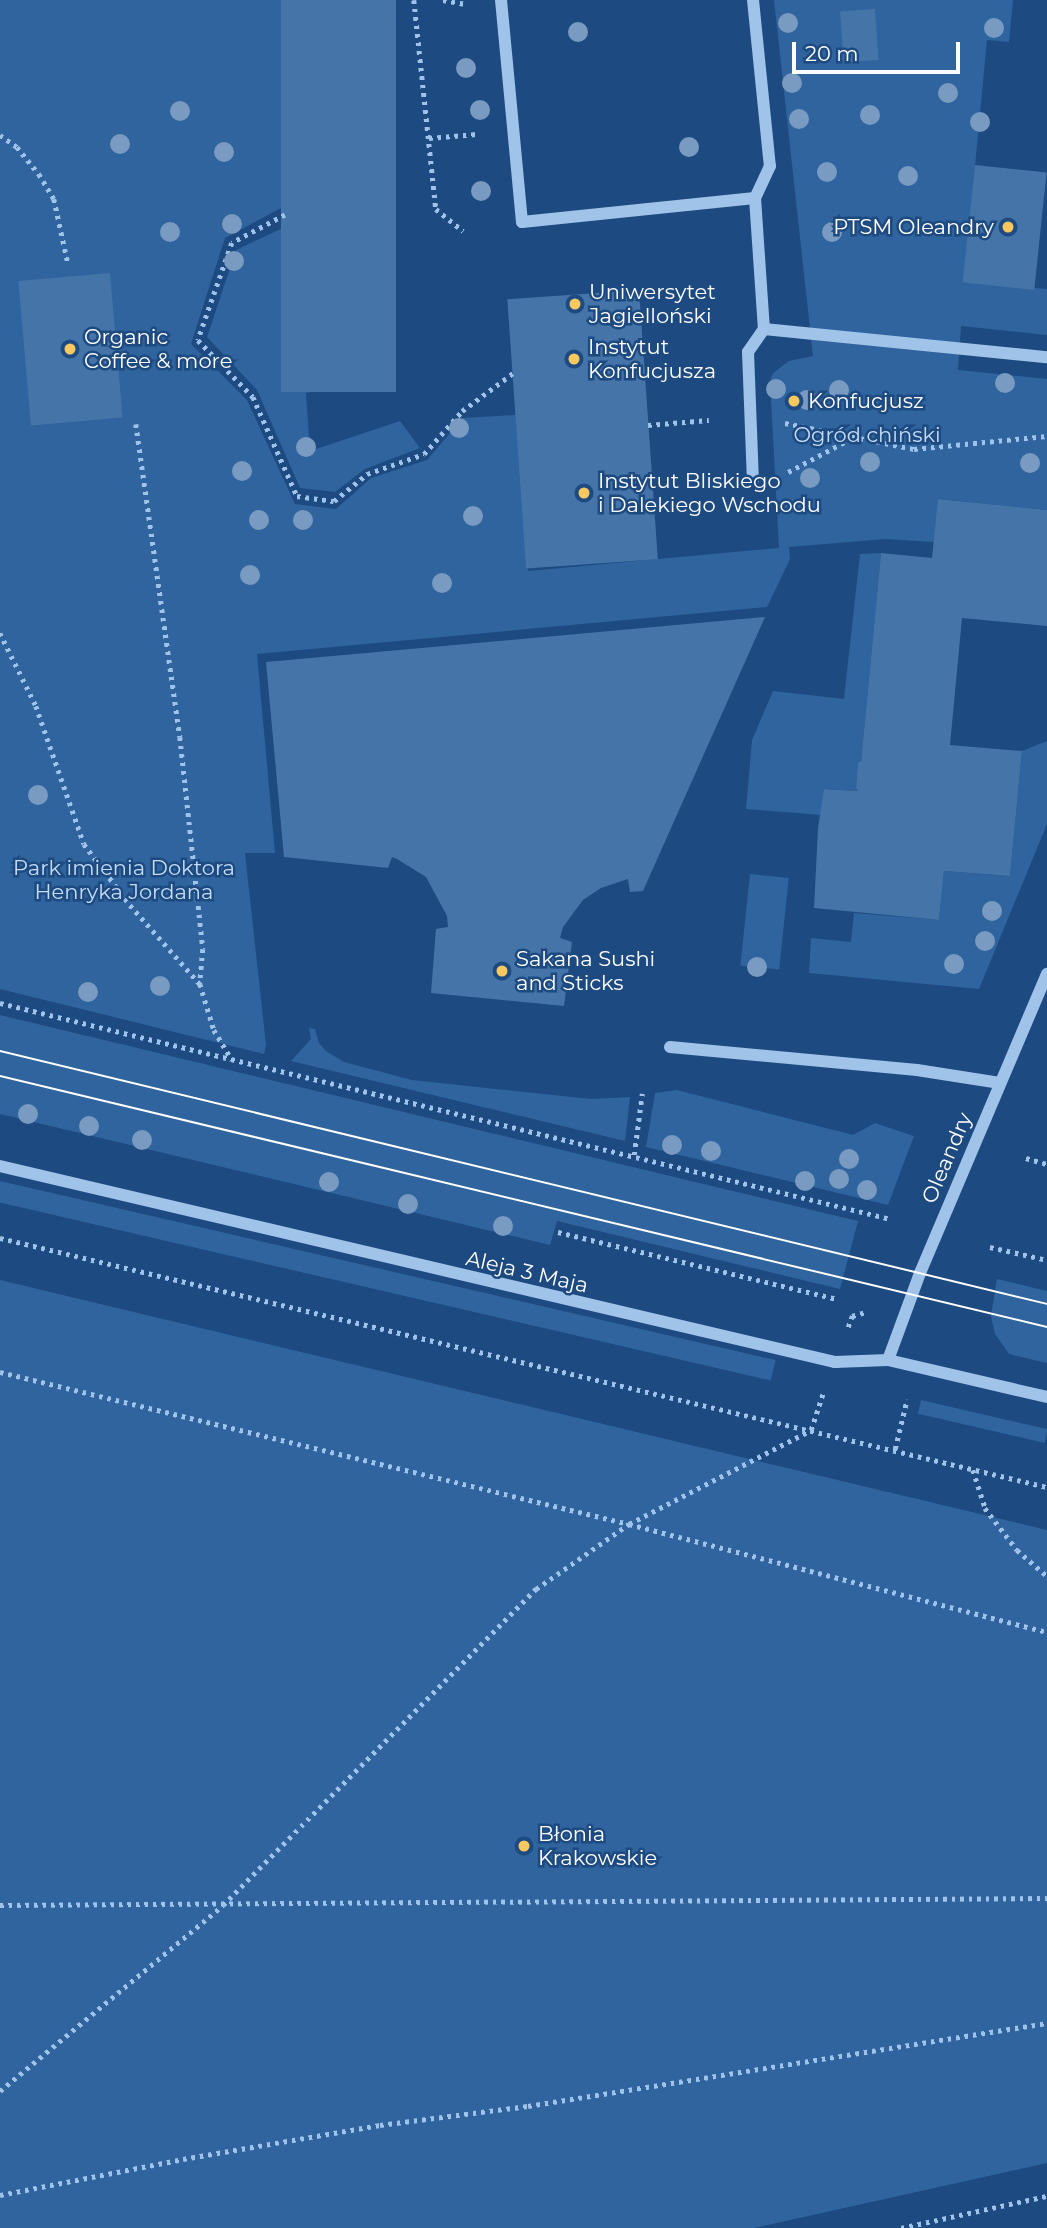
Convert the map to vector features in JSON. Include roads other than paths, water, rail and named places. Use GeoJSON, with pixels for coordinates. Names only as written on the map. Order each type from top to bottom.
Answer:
{"type":"FeatureCollection","features":[{"type":"Feature","properties":{"kind":"street"},"geometry":{"type":"LineString","coordinates":[[501,0],[522,222],[755,198]]}},
{"type":"Feature","properties":{"kind":"street"},"geometry":{"type":"LineString","coordinates":[[753,0],[770,166],[755,198],[764,329],[748,352],[754,480]]}},
{"type":"Feature","properties":{"kind":"street"},"geometry":{"type":"LineString","coordinates":[[764,329],[1047,357]]}},
{"type":"Feature","properties":{"kind":"street","name":"Oleandry"},"geometry":{"type":"LineString","coordinates":[[888,1360],[920,1273],[1000,1083],[1044,989],[1047,974]]}},
{"type":"Feature","properties":{"kind":"street"},"geometry":{"type":"LineString","coordinates":[[670,1046],[916,1070],[1000,1083]]}},
{"type":"Feature","properties":{"kind":"street","name":"Aleja 3 Maja"},"geometry":{"type":"LineString","coordinates":[[0,1166],[835,1363],[888,1360],[1047,1397]]}},
{"type":"Feature","properties":{"kind":"tram line"},"geometry":{"type":"LineString","coordinates":[[0,1051],[1047,1304]]}},
{"type":"Feature","properties":{"kind":"tram line"},"geometry":{"type":"LineString","coordinates":[[0,1076],[1047,1327]]}},
{"type":"Feature","properties":{"kind":"place","name":"PTSM Oleandry"},"geometry":{"type":"Point","coordinates":[1008,227]}},
{"type":"Feature","properties":{"kind":"place","name":"Uniwersytet Jagielloński"},"geometry":{"type":"Point","coordinates":[575,304]}},
{"type":"Feature","properties":{"kind":"place","name":"Organic Coffee & more"},"geometry":{"type":"Point","coordinates":[70,349]}},
{"type":"Feature","properties":{"kind":"place","name":"Instytut Konfucjusza"},"geometry":{"type":"Point","coordinates":[574,359]}},
{"type":"Feature","properties":{"kind":"place","name":"Konfucjusz"},"geometry":{"type":"Point","coordinates":[794,401]}},
{"type":"Feature","properties":{"kind":"place","name":"Instytut Bliskiego i Dalekiego Wschodu"},"geometry":{"type":"Point","coordinates":[584,493]}},
{"type":"Feature","properties":{"kind":"place","name":"Sakana Sushi and Sticks"},"geometry":{"type":"Point","coordinates":[502,971]}},
{"type":"Feature","properties":{"kind":"place","name":"Błonia Krakowskie"},"geometry":{"type":"Point","coordinates":[524,1846]}},
{"type":"Feature","properties":{"kind":"park label","name":"Ogród chiński"},"geometry":{"type":"Point","coordinates":[867,435]}},
{"type":"Feature","properties":{"kind":"park label","name":"Park imienia Doktora Henryka Jordana"},"geometry":{"type":"Point","coordinates":[124,880]}}]}
